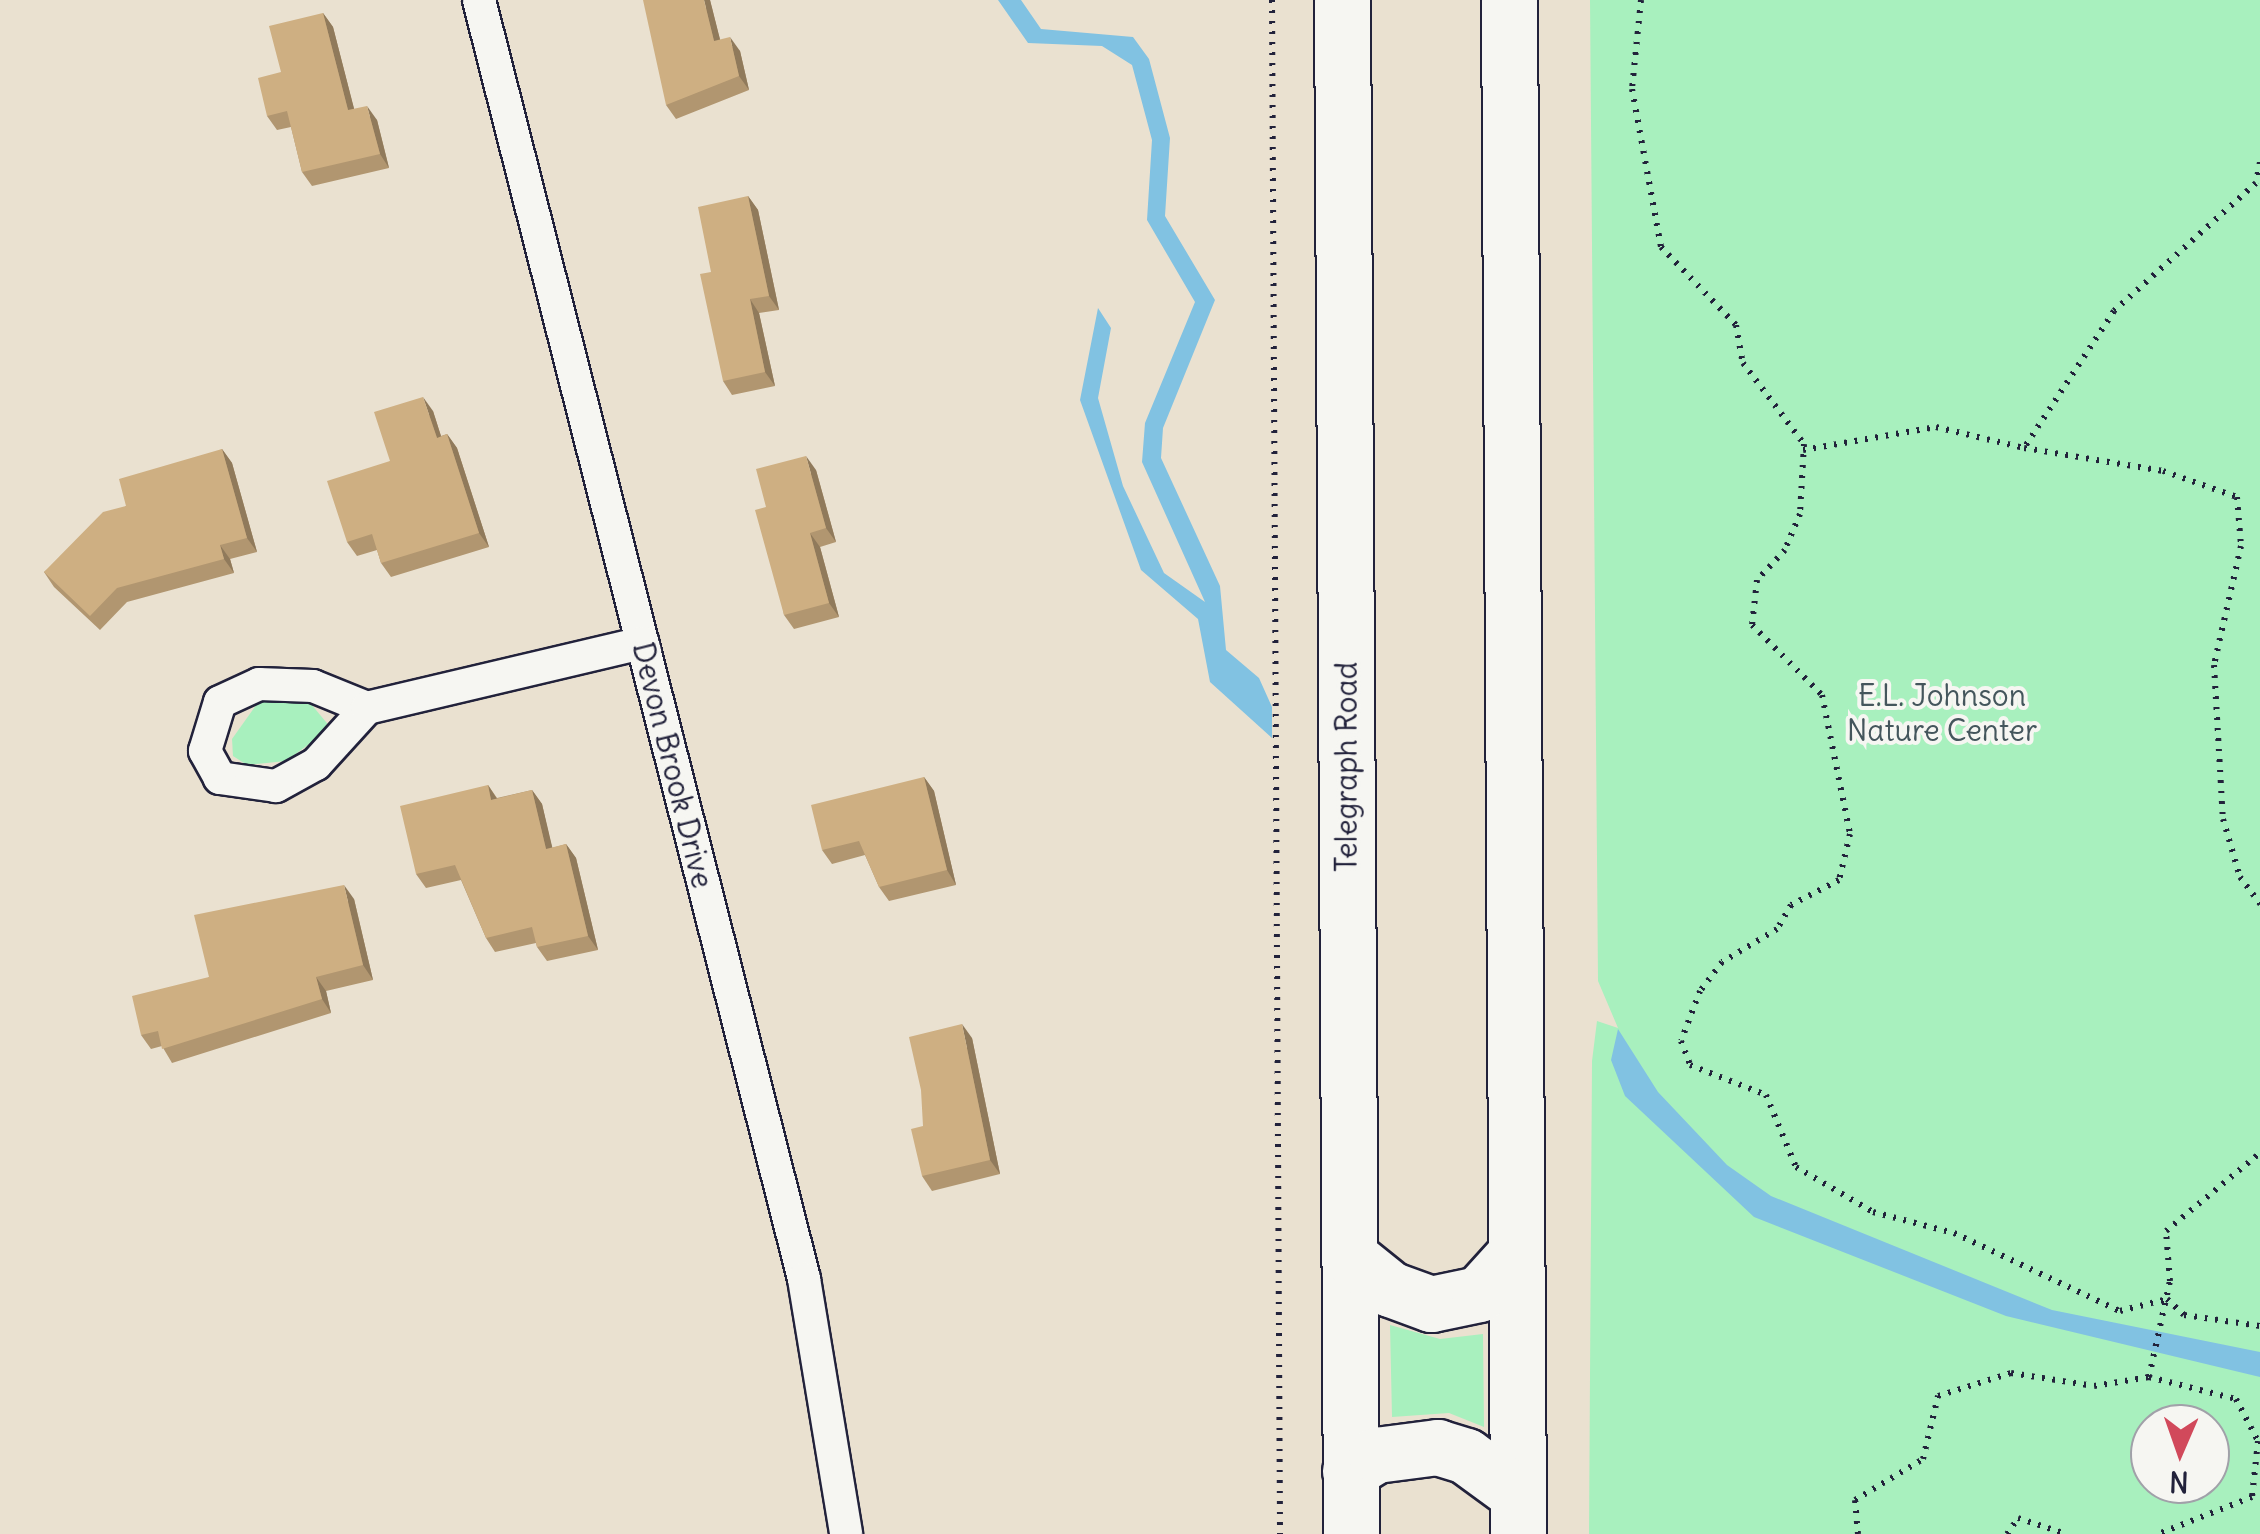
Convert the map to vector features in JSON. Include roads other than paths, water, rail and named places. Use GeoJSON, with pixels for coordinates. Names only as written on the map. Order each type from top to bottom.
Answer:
{"type":"FeatureCollection","features":[{"type":"Feature","properties":{"kind":"highway","name":"Telegraph Road"},"geometry":{"type":"LineString","coordinates":[[1342,0],[1351,1534]]}},
{"type":"Feature","properties":{"kind":"highway"},"geometry":{"type":"LineString","coordinates":[[1509,0],[1518,1514]]}},
{"type":"Feature","properties":{"kind":"highway"},"geometry":{"type":"LineString","coordinates":[[1349,1256],[1390,1289],[1430,1304],[1480,1294],[1516,1253]]}},
{"type":"Feature","properties":{"kind":"highway"},"geometry":{"type":"LineString","coordinates":[[1350,1471],[1376,1455],[1436,1447],[1466,1456],[1518,1514]]}},
{"type":"Feature","properties":{"kind":"street","name":"Devon Brook Drive"},"geometry":{"type":"LineString","coordinates":[[479,0],[804,1279],[846,1534]]}},
{"type":"Feature","properties":{"kind":"street"},"geometry":{"type":"LineString","coordinates":[[367,708],[313,686],[259,684],[220,702],[205,751],[220,778],[276,786],[316,764],[367,708],[642,643]]}},
{"type":"Feature","properties":{"kind":"water"},"geometry":{"type":"Polygon","coordinates":[[[998,0],[1021,0],[1041,29],[1133,37],[1149,59],[1170,138],[1165,216],[1215,300],[1163,428],[1161,458],[1220,586],[1226,650],[1259,678],[1272,707],[1272,738],[1210,682],[1198,619],[1141,570],[1080,400],[1098,308],[1111,328],[1098,398],[1123,486],[1164,573],[1205,602],[1142,462],[1145,423],[1195,302],[1147,220],[1152,140],[1132,65],[1102,46],[1028,43],[998,0]]]}},
{"type":"Feature","properties":{"kind":"water"},"geometry":{"type":"Polygon","coordinates":[[[1618,1029],[1658,1092],[1727,1165],[1771,1196],[2052,1310],[2260,1352],[2260,1377],[2006,1316],[1754,1217],[1625,1096],[1611,1060],[1618,1029]]]}},
{"type":"Feature","properties":{"kind":"park label","name":"E.L. Johnson Nature Center"},"geometry":{"type":"Point","coordinates":[1942,712]}}]}
